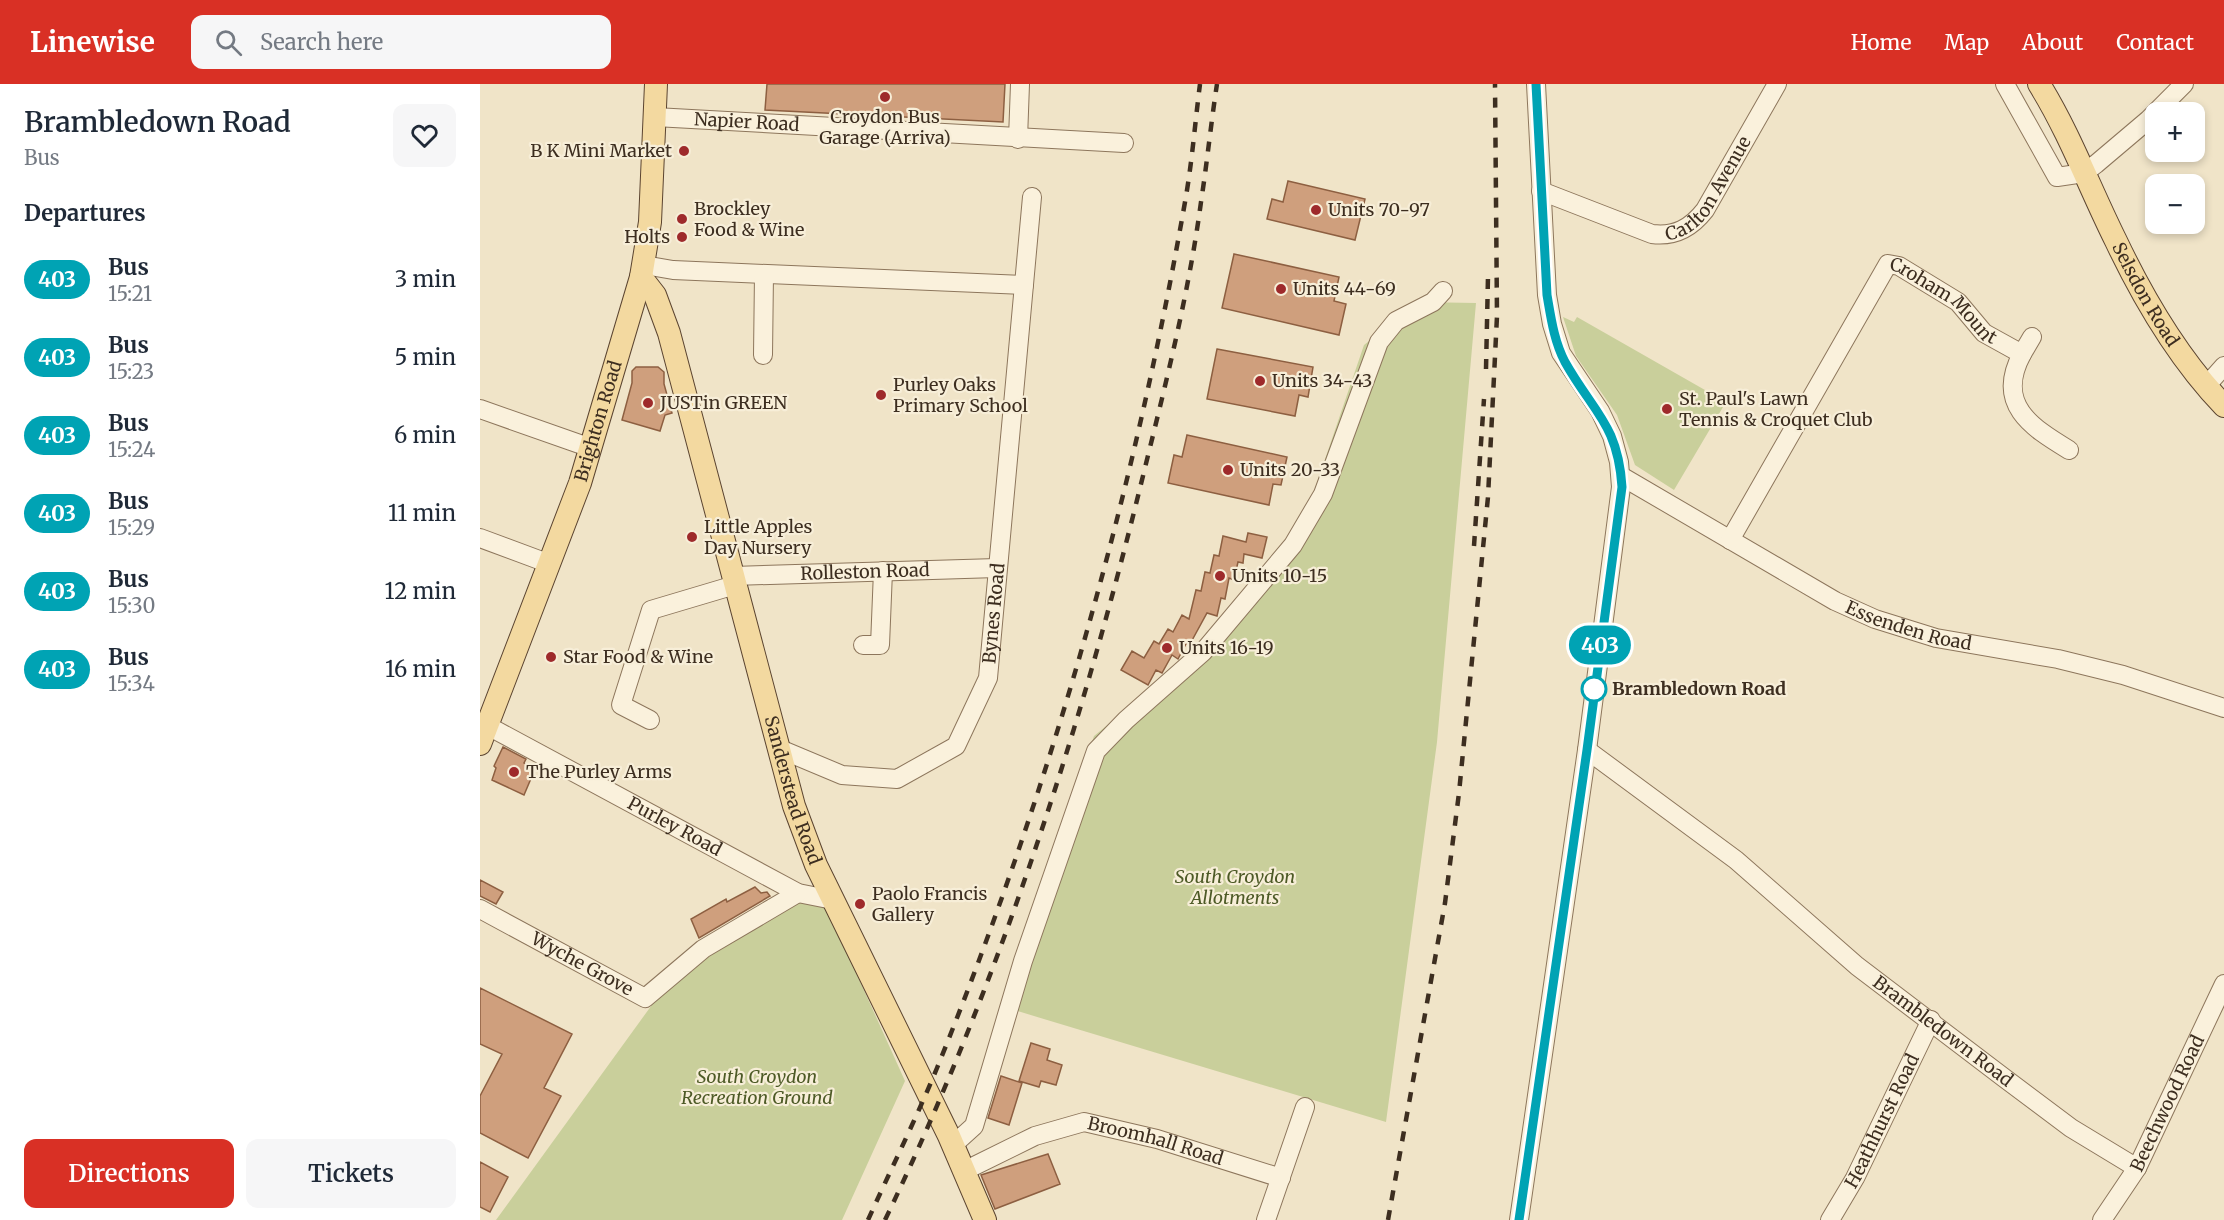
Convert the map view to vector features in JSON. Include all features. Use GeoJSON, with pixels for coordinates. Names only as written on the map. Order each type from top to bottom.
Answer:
{"type":"FeatureCollection","features":[{"type":"Feature","properties":{"kind":"main road","name":"Brighton Road"},"geometry":{"type":"LineString","coordinates":[[484,735],[550,564],[591,448],[643,271],[650,222],[656,84]]}},
{"type":"Feature","properties":{"kind":"main road","name":"Selsdon Road"},"geometry":{"type":"LineString","coordinates":[[2039,84],[2150,308],[2224,406]]}},
{"type":"Feature","properties":{"kind":"main road","name":"Sanderstead Road"},"geometry":{"type":"LineString","coordinates":[[643,271],[669,333],[794,806],[833,900],[953,1145],[985,1220]]}},
{"type":"Feature","properties":{"kind":"main road"},"geometry":{"type":"LineString","coordinates":[[630,312],[660,323],[669,333]]}},
{"type":"Feature","properties":{"kind":"street"},"geometry":{"type":"LineString","coordinates":[[1018,139],[1020,84]]}},
{"type":"Feature","properties":{"kind":"street"},"geometry":{"type":"LineString","coordinates":[[1519,1220],[1587,750],[1619,514],[1621,476],[1608,427],[1565,361],[1555,336],[1547,295],[1536,84]]}},
{"type":"Feature","properties":{"kind":"street","name":"Carlton Avenue"},"geometry":{"type":"LineString","coordinates":[[1541,191],[1640,230],[1662,235],[1679,232],[1697,220],[1705,210],[1777,84]]}},
{"type":"Feature","properties":{"kind":"street"},"geometry":{"type":"LineString","coordinates":[[2005,84],[2056,177],[2084,173],[2148,120],[2184,84]]}},
{"type":"Feature","properties":{"kind":"street","name":"Napier Road"},"geometry":{"type":"LineString","coordinates":[[655,117],[1018,139],[1124,143]]}},
{"type":"Feature","properties":{"kind":"street","name":"Bynes Road"},"geometry":{"type":"LineString","coordinates":[[780,749],[842,775],[897,779],[956,746],[988,678],[1032,197]]}},
{"type":"Feature","properties":{"kind":"street","name":"Croham Mount"},"geometry":{"type":"LineString","coordinates":[[1730,540],[1888,264],[1899,266],[1953,299],[1984,333],[2022,354]]}},
{"type":"Feature","properties":{"kind":"street"},"geometry":{"type":"LineString","coordinates":[[643,271],[673,270],[1024,285]]}},
{"type":"Feature","properties":{"kind":"street"},"geometry":{"type":"LineString","coordinates":[[763,355],[764,274]]}},
{"type":"Feature","properties":{"kind":"street"},"geometry":{"type":"LineString","coordinates":[[953,1145],[974,1126],[1023,961],[1096,751],[1126,720],[1203,652],[1293,545],[1323,494],[1379,342],[1396,321],[1434,302],[1443,291]]}},
{"type":"Feature","properties":{"kind":"street","name":"Croham Mount"},"geometry":{"type":"LineString","coordinates":[[2032,337],[2022,354],[2014,379],[2017,400],[2024,419],[2046,427],[2069,450]]}},
{"type":"Feature","properties":{"kind":"street"},"geometry":{"type":"LineString","coordinates":[[2207,386],[2224,366]]}},
{"type":"Feature","properties":{"kind":"street"},"geometry":{"type":"LineString","coordinates":[[480,409],[591,448]]}},
{"type":"Feature","properties":{"kind":"street","name":"Essenden Road"},"geometry":{"type":"LineString","coordinates":[[1621,476],[1835,601],[1875,619],[1936,638],[2058,659],[2123,675],[2224,708]]}},
{"type":"Feature","properties":{"kind":"street"},"geometry":{"type":"LineString","coordinates":[[480,538],[550,564]]}},
{"type":"Feature","properties":{"kind":"street","name":"Rolleston Road"},"geometry":{"type":"LineString","coordinates":[[650,720],[621,705],[651,610],[734,580],[883,571],[997,568]]}},
{"type":"Feature","properties":{"kind":"street"},"geometry":{"type":"LineString","coordinates":[[863,645],[880,645],[883,571]]}},
{"type":"Feature","properties":{"kind":"street","name":"Purley Road"},"geometry":{"type":"LineString","coordinates":[[484,735],[798,893],[833,900]]}},
{"type":"Feature","properties":{"kind":"street","name":"Brambledown Road"},"geometry":{"type":"LineString","coordinates":[[1587,750],[1736,860],[1857,966],[2071,1128],[2137,1168]]}},
{"type":"Feature","properties":{"kind":"street","name":"Wyche Grove"},"geometry":{"type":"LineString","coordinates":[[480,909],[645,998],[703,949],[798,893]]}},
{"type":"Feature","properties":{"kind":"street","name":"Beechwood Road"},"geometry":{"type":"LineString","coordinates":[[2102,1220],[2137,1168],[2224,984]]}},
{"type":"Feature","properties":{"kind":"street","name":"Heathhurst Road"},"geometry":{"type":"LineString","coordinates":[[1830,1220],[1855,1178],[1931,1020]]}},
{"type":"Feature","properties":{"kind":"street"},"geometry":{"type":"LineString","coordinates":[[1266,1220],[1305,1107]]}},
{"type":"Feature","properties":{"kind":"street","name":"Broomhall Road"},"geometry":{"type":"LineString","coordinates":[[964,1171],[1035,1136],[1084,1122],[1157,1139],[1281,1178]]}},
{"type":"Feature","properties":{"kind":"green space","name":"South Croydon Allotments"},"geometry":{"type":"Polygon","coordinates":[[[1419,302],[1476,303],[1437,742],[1386,1122],[1004,1007],[1094,736],[1136,702],[1218,626],[1306,515],[1364,345],[1419,302]]]}},
{"type":"Feature","properties":{"kind":"green space","name":"St. Paul's Lawn Tennis & Croquet Club"},"geometry":{"type":"Polygon","coordinates":[[[1563,317],[1574,322],[1577,317],[1726,402],[1674,490],[1635,465],[1617,415],[1576,356],[1563,317]]]}},
{"type":"Feature","properties":{"kind":"green space","name":"South Croydon Recreation Ground"},"geometry":{"type":"Polygon","coordinates":[[[799,899],[826,906],[905,1081],[842,1220],[496,1220],[654,1002],[705,955],[799,899]]]}},
{"type":"Feature","properties":{"kind":"building","name":"Croydon Bus Garage (Arriva)"},"geometry":{"type":"Polygon","coordinates":[[[767,84],[1005,84],[1003,122],[765,110],[767,84]]]}},
{"type":"Feature","properties":{"kind":"building","name":"Units 70-97"},"geometry":{"type":"Polygon","coordinates":[[[1288,181],[1365,199],[1355,240],[1267,219],[1272,199],[1283,202],[1288,181]]]}},
{"type":"Feature","properties":{"kind":"building","name":"Units 44-69"},"geometry":{"type":"Polygon","coordinates":[[[1234,254],[1339,277],[1334,301],[1346,304],[1339,335],[1222,308],[1234,254]]]}},
{"type":"Feature","properties":{"kind":"building","name":"Units 34-43"},"geometry":{"type":"Polygon","coordinates":[[[1217,349],[1313,367],[1308,397],[1299,395],[1295,416],[1207,399],[1217,349]]]}},
{"type":"Feature","properties":{"kind":"building","name":"JUSTin GREEN"},"geometry":{"type":"Polygon","coordinates":[[[636,367],[658,367],[664,372],[664,384],[672,413],[665,415],[660,431],[622,420],[632,383],[632,371],[636,367]]]}},
{"type":"Feature","properties":{"kind":"building","name":"Units 20-33"},"geometry":{"type":"Polygon","coordinates":[[[1187,435],[1287,457],[1281,485],[1273,484],[1269,505],[1168,483],[1174,455],[1182,457],[1187,435]]]}},
{"type":"Feature","properties":{"kind":"building"},"geometry":{"type":"Polygon","coordinates":[[[1248,533],[1267,537],[1262,558],[1244,554],[1243,563],[1238,562],[1234,580],[1229,578],[1225,599],[1221,598],[1217,616],[1207,613],[1190,644],[1187,642],[1178,659],[1172,655],[1162,673],[1156,670],[1148,685],[1121,670],[1132,651],[1144,658],[1154,641],[1159,644],[1168,629],[1173,632],[1182,615],[1189,619],[1196,590],[1201,591],[1205,572],[1210,573],[1214,555],[1219,556],[1223,536],[1246,542],[1248,533]]]}},
{"type":"Feature","properties":{"kind":"building","name":"The Purley Arms"},"geometry":{"type":"Polygon","coordinates":[[[503,747],[526,759],[524,763],[535,769],[524,795],[492,780],[496,768],[494,766],[503,747]]]}},
{"type":"Feature","properties":{"kind":"building"},"geometry":{"type":"Polygon","coordinates":[[[480,880],[503,892],[496,904],[480,896],[480,880]]]}},
{"type":"Feature","properties":{"kind":"building"},"geometry":{"type":"Polygon","coordinates":[[[755,887],[761,893],[767,892],[770,896],[699,938],[691,919],[726,899],[727,902],[755,887]]]}},
{"type":"Feature","properties":{"kind":"building"},"geometry":{"type":"Polygon","coordinates":[[[480,988],[572,1034],[544,1088],[561,1096],[528,1158],[480,1133],[480,1096],[502,1054],[480,1044],[480,988]]]}},
{"type":"Feature","properties":{"kind":"building"},"geometry":{"type":"Polygon","coordinates":[[[1031,1043],[1050,1049],[1047,1060],[1062,1065],[1056,1085],[1041,1081],[1039,1087],[1019,1081],[1031,1043]]]}},
{"type":"Feature","properties":{"kind":"building"},"geometry":{"type":"Polygon","coordinates":[[[1001,1076],[1022,1083],[1009,1125],[988,1118],[1001,1076]]]}},
{"type":"Feature","properties":{"kind":"building"},"geometry":{"type":"Polygon","coordinates":[[[1048,1154],[1060,1184],[995,1209],[981,1175],[1048,1154]]]}},
{"type":"Feature","properties":{"kind":"building"},"geometry":{"type":"Polygon","coordinates":[[[480,1162],[508,1177],[490,1212],[480,1207],[480,1162]]]}},
{"type":"Feature","properties":{"kind":"railway"},"geometry":{"type":"LineString","coordinates":[[868,1220],[929,1087],[978,963],[1016,857],[1084,642],[1140,423],[1164,313],[1192,158],[1200,84]]}},
{"type":"Feature","properties":{"kind":"railway"},"geometry":{"type":"LineString","coordinates":[[885,1220],[926,1132],[999,952],[1062,768],[1090,676],[1140,488],[1182,310],[1196,238],[1217,84]]}},
{"type":"Feature","properties":{"kind":"railway"},"geometry":{"type":"LineString","coordinates":[[1388,1220],[1445,903],[1459,793],[1488,497],[1497,316],[1495,84]]}},
{"type":"Feature","properties":{"kind":"railway"},"geometry":{"type":"LineString","coordinates":[[1486,369],[1488,276]]}},
{"type":"Feature","properties":{"kind":"railway"},"geometry":{"type":"LineString","coordinates":[[1474,546],[1484,399]]}},
{"type":"Feature","properties":{"kind":"bus line","name":"403"},"geometry":{"type":"LineString","coordinates":[[1519,1220],[1587,750],[1622,487],[1615,444],[1608,427],[1600,411],[1565,361],[1552,324],[1547,295],[1536,84]]}},
{"type":"Feature","properties":{"kind":"place","name":"Croydon Bus Garage (Arriva)"},"geometry":{"type":"Point","coordinates":[885,97]}},
{"type":"Feature","properties":{"kind":"place","name":"B K Mini Market"},"geometry":{"type":"Point","coordinates":[684,151]}},
{"type":"Feature","properties":{"kind":"place","name":"Units 70-97"},"geometry":{"type":"Point","coordinates":[1316,210]}},
{"type":"Feature","properties":{"kind":"place","name":"Brockley Food & Wine"},"geometry":{"type":"Point","coordinates":[682,219]}},
{"type":"Feature","properties":{"kind":"place","name":"Holts"},"geometry":{"type":"Point","coordinates":[682,237]}},
{"type":"Feature","properties":{"kind":"place","name":"Units 44-69"},"geometry":{"type":"Point","coordinates":[1281,289]}},
{"type":"Feature","properties":{"kind":"place","name":"Units 34-43"},"geometry":{"type":"Point","coordinates":[1260,381]}},
{"type":"Feature","properties":{"kind":"place","name":"Purley Oaks Primary School"},"geometry":{"type":"Point","coordinates":[881,395]}},
{"type":"Feature","properties":{"kind":"place","name":"JUSTin GREEN"},"geometry":{"type":"Point","coordinates":[648,403]}},
{"type":"Feature","properties":{"kind":"place","name":"St. Paul's Lawn Tennis & Croquet Club"},"geometry":{"type":"Point","coordinates":[1667,409]}},
{"type":"Feature","properties":{"kind":"place","name":"Units 20-33"},"geometry":{"type":"Point","coordinates":[1228,470]}},
{"type":"Feature","properties":{"kind":"place","name":"Little Apples Day Nursery"},"geometry":{"type":"Point","coordinates":[692,537]}},
{"type":"Feature","properties":{"kind":"place","name":"Units 10-15"},"geometry":{"type":"Point","coordinates":[1220,576]}},
{"type":"Feature","properties":{"kind":"place","name":"Units 16-19"},"geometry":{"type":"Point","coordinates":[1167,648]}},
{"type":"Feature","properties":{"kind":"place","name":"Star Food & Wine"},"geometry":{"type":"Point","coordinates":[551,657]}},
{"type":"Feature","properties":{"kind":"place","name":"Brambledown Road"},"geometry":{"type":"Point","coordinates":[1594,689]}},
{"type":"Feature","properties":{"kind":"place","name":"The Purley Arms"},"geometry":{"type":"Point","coordinates":[514,772]}},
{"type":"Feature","properties":{"kind":"place","name":"Paolo Francis Gallery"},"geometry":{"type":"Point","coordinates":[860,904]}}]}
